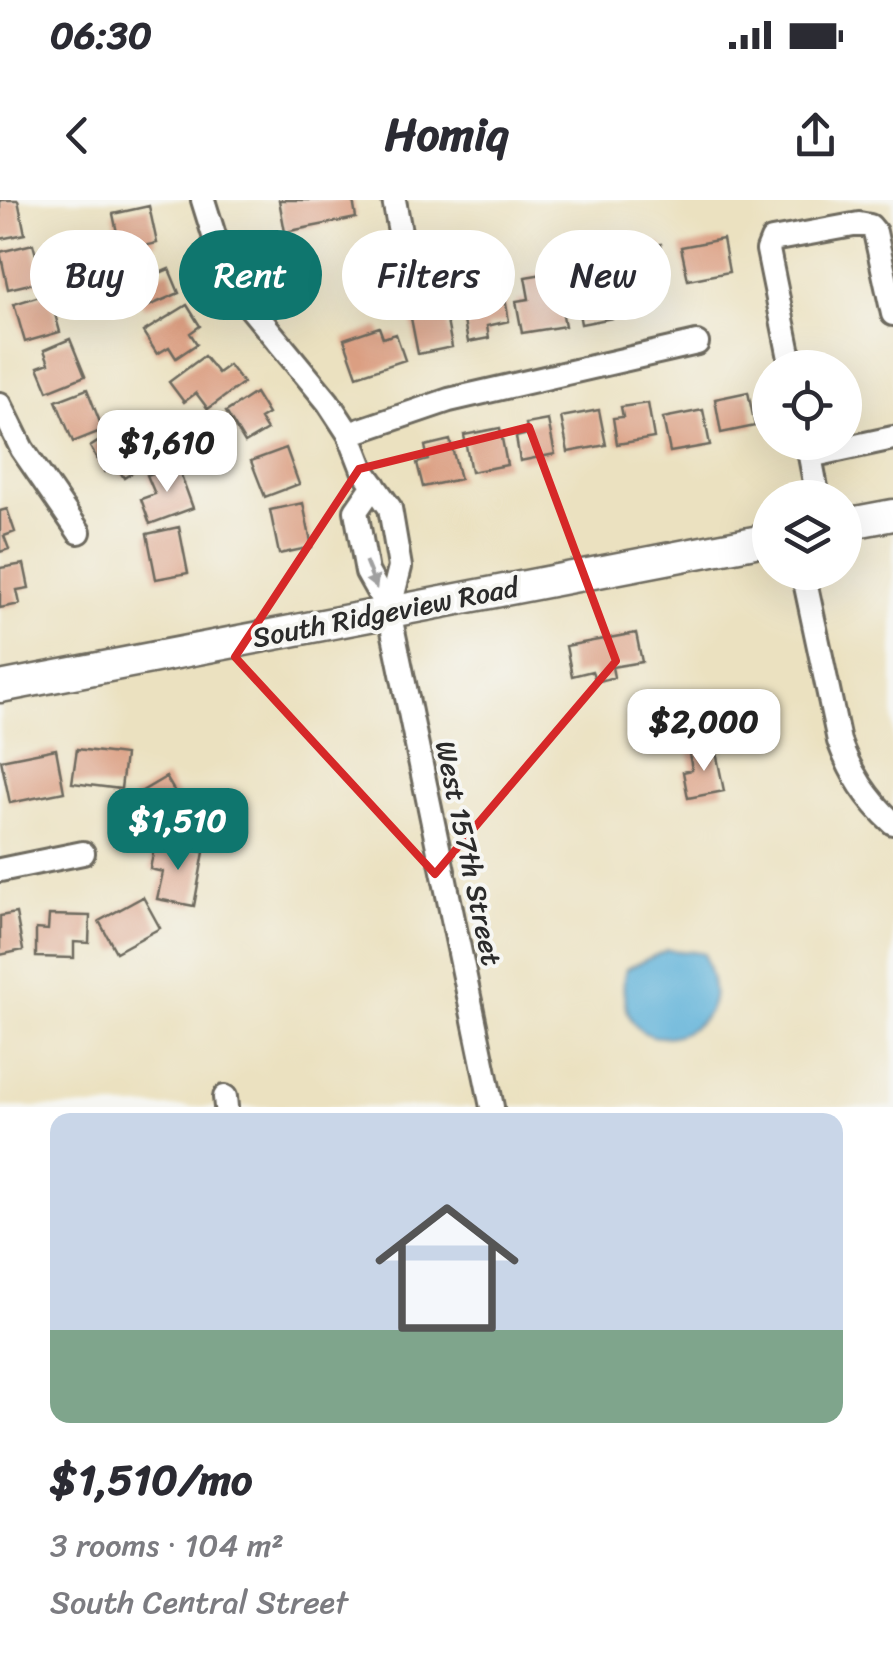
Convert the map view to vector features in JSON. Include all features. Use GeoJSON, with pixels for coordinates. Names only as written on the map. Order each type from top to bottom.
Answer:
{"type":"FeatureCollection","features":[{"type":"Feature","properties":{"kind":"main road"},"geometry":{"type":"LineString","coordinates":[[862,521],[893,515]]}},
{"type":"Feature","properties":{"kind":"main road","name":"South Ridgeview Road"},"geometry":{"type":"LineString","coordinates":[[0,686],[752,542]]}},
{"type":"Feature","properties":{"kind":"street","name":"West 157th Street"},"geometry":{"type":"LineString","coordinates":[[203,200],[217,244],[244,300],[328,402],[349,434],[363,470],[390,508],[400,567],[388,611]]}},
{"type":"Feature","properties":{"kind":"street"},"geometry":{"type":"LineString","coordinates":[[394,200],[400,230]]}},
{"type":"Feature","properties":{"kind":"street"},"geometry":{"type":"LineString","coordinates":[[788,350],[768,250],[772,240],[859,224],[870,226],[875,232],[893,314]]}},
{"type":"Feature","properties":{"kind":"street"},"geometry":{"type":"LineString","coordinates":[[349,434],[449,400],[696,343]]}},
{"type":"Feature","properties":{"kind":"street"},"geometry":{"type":"LineString","coordinates":[[0,404],[22,449],[79,532]]}},
{"type":"Feature","properties":{"kind":"street"},"geometry":{"type":"LineString","coordinates":[[862,442],[893,438]]}},
{"type":"Feature","properties":{"kind":"street","name":"West 157th Street"},"geometry":{"type":"LineString","coordinates":[[374,485],[356,510],[367,572],[388,611],[492,1107]]}},
{"type":"Feature","properties":{"kind":"street"},"geometry":{"type":"LineString","coordinates":[[807,590],[842,752],[864,792],[893,823]]}},
{"type":"Feature","properties":{"kind":"street"},"geometry":{"type":"LineString","coordinates":[[0,870],[83,854]]}},
{"type":"Feature","properties":{"kind":"highlighted area"},"geometry":{"type":"Polygon","coordinates":[[[529,427],[616,661],[435,874],[235,657],[359,469],[529,427]]]}},
{"type":"Feature","properties":{"kind":"water"},"geometry":{"type":"Polygon","coordinates":[[[667,950],[704,953],[713,999],[696,1025],[666,1037],[645,1033],[633,1021],[624,995],[624,977],[626,969],[667,950]]]}},
{"type":"Feature","properties":{"kind":"building"},"geometry":{"type":"Polygon","coordinates":[[[0,200],[18,200],[25,234],[0,239],[0,200]]]}},
{"type":"Feature","properties":{"kind":"building"},"geometry":{"type":"Polygon","coordinates":[[[279,200],[353,200],[356,218],[285,230],[279,200]]]}},
{"type":"Feature","properties":{"kind":"building"},"geometry":{"type":"Polygon","coordinates":[[[149,206],[154,230],[116,230],[113,214],[149,206]]]}},
{"type":"Feature","properties":{"kind":"building"},"geometry":{"type":"Polygon","coordinates":[[[723,239],[729,272],[688,280],[681,247],[723,239]]]}},
{"type":"Feature","properties":{"kind":"building"},"geometry":{"type":"Polygon","coordinates":[[[30,245],[30,284],[8,289],[0,252],[30,245]]]}},
{"type":"Feature","properties":{"kind":"building"},"geometry":{"type":"Polygon","coordinates":[[[169,269],[179,293],[159,302],[159,273],[169,269]]]}},
{"type":"Feature","properties":{"kind":"building"},"geometry":{"type":"Polygon","coordinates":[[[535,275],[535,320],[564,320],[565,326],[522,333],[516,301],[529,299],[525,277],[535,275]]]}},
{"type":"Feature","properties":{"kind":"building"},"geometry":{"type":"Polygon","coordinates":[[[30,299],[30,320],[57,320],[60,332],[25,342],[14,304],[30,299]]]}},
{"type":"Feature","properties":{"kind":"building"},"geometry":{"type":"Polygon","coordinates":[[[179,310],[179,320],[196,320],[200,326],[190,333],[197,344],[176,358],[169,347],[157,354],[143,332],[179,310]]]}},
{"type":"Feature","properties":{"kind":"building"},"geometry":{"type":"Polygon","coordinates":[[[411,320],[447,320],[452,347],[418,354],[411,320]]]}},
{"type":"Feature","properties":{"kind":"building"},"geometry":{"type":"Polygon","coordinates":[[[464,320],[509,320],[487,326],[489,338],[468,342],[464,320]]]}},
{"type":"Feature","properties":{"kind":"building"},"geometry":{"type":"Polygon","coordinates":[[[379,327],[383,338],[396,334],[405,360],[357,376],[344,339],[379,327]]]}},
{"type":"Feature","properties":{"kind":"building"},"geometry":{"type":"Polygon","coordinates":[[[70,339],[85,376],[48,391],[38,367],[49,363],[44,350],[70,339]]]}},
{"type":"Feature","properties":{"kind":"building"},"geometry":{"type":"Polygon","coordinates":[[[204,356],[218,373],[229,365],[243,383],[208,409],[196,393],[184,402],[169,382],[204,356]]]}},
{"type":"Feature","properties":{"kind":"building"},"geometry":{"type":"Polygon","coordinates":[[[87,389],[103,430],[73,442],[56,401],[87,389]]]}},
{"type":"Feature","properties":{"kind":"building"},"geometry":{"type":"Polygon","coordinates":[[[748,392],[752,427],[721,433],[715,399],[748,392]]]}},
{"type":"Feature","properties":{"kind":"building"},"geometry":{"type":"Polygon","coordinates":[[[255,393],[268,414],[260,419],[267,430],[245,443],[226,412],[255,393]]]}},
{"type":"Feature","properties":{"kind":"building"},"geometry":{"type":"Polygon","coordinates":[[[648,403],[654,438],[617,444],[613,418],[623,417],[621,407],[648,403]]]}},
{"type":"Feature","properties":{"kind":"building"},"geometry":{"type":"Polygon","coordinates":[[[599,410],[606,445],[568,452],[561,417],[599,410]]]}},
{"type":"Feature","properties":{"kind":"building"},"geometry":{"type":"Polygon","coordinates":[[[703,410],[710,445],[670,452],[663,418],[703,410]]]}},
{"type":"Feature","properties":{"kind":"building"},"geometry":{"type":"Polygon","coordinates":[[[548,420],[555,454],[520,461],[516,437],[528,434],[526,424],[548,420]]]}},
{"type":"Feature","properties":{"kind":"building"},"geometry":{"type":"Polygon","coordinates":[[[122,426],[146,464],[124,478],[116,465],[105,472],[90,447],[122,426]]]}},
{"type":"Feature","properties":{"kind":"building"},"geometry":{"type":"Polygon","coordinates":[[[500,428],[507,465],[471,472],[464,435],[500,428]]]}},
{"type":"Feature","properties":{"kind":"building"},"geometry":{"type":"Polygon","coordinates":[[[450,440],[460,479],[423,487],[417,463],[428,460],[425,446],[450,440]]]}},
{"type":"Feature","properties":{"kind":"building"},"geometry":{"type":"Polygon","coordinates":[[[286,448],[299,484],[265,497],[251,461],[286,448]]]}},
{"type":"Feature","properties":{"kind":"building"},"geometry":{"type":"Polygon","coordinates":[[[177,464],[193,508],[150,524],[141,499],[155,494],[147,475],[177,464]]]}},
{"type":"Feature","properties":{"kind":"building"},"geometry":{"type":"Polygon","coordinates":[[[303,503],[312,547],[279,554],[270,510],[303,503]]]}},
{"type":"Feature","properties":{"kind":"building"},"geometry":{"type":"Polygon","coordinates":[[[7,509],[15,532],[4,536],[9,549],[0,552],[0,511],[7,509]]]}},
{"type":"Feature","properties":{"kind":"building"},"geometry":{"type":"Polygon","coordinates":[[[179,527],[188,573],[156,579],[147,534],[179,527]]]}},
{"type":"Feature","properties":{"kind":"building"},"geometry":{"type":"Polygon","coordinates":[[[24,564],[29,588],[17,590],[20,604],[0,608],[0,568],[24,564]]]}},
{"type":"Feature","properties":{"kind":"building"},"geometry":{"type":"Polygon","coordinates":[[[636,633],[642,662],[612,667],[614,677],[596,682],[592,671],[572,676],[566,646],[636,633]]]}},
{"type":"Feature","properties":{"kind":"building"},"geometry":{"type":"Polygon","coordinates":[[[715,747],[724,791],[688,798],[683,772],[692,770],[689,753],[715,747]]]}},
{"type":"Feature","properties":{"kind":"building"},"geometry":{"type":"Polygon","coordinates":[[[56,749],[64,792],[10,803],[1,760],[56,749]]]}},
{"type":"Feature","properties":{"kind":"building"},"geometry":{"type":"Polygon","coordinates":[[[77,749],[125,755],[121,789],[72,783],[77,749]]]}},
{"type":"Feature","properties":{"kind":"building"},"geometry":{"type":"Polygon","coordinates":[[[166,777],[189,816],[155,836],[132,797],[166,777]]]}},
{"type":"Feature","properties":{"kind":"building"},"geometry":{"type":"Polygon","coordinates":[[[155,843],[204,852],[194,906],[157,899],[163,872],[150,869],[155,843]]]}},
{"type":"Feature","properties":{"kind":"building"},"geometry":{"type":"Polygon","coordinates":[[[143,897],[160,928],[116,952],[99,921],[143,897]]]}},
{"type":"Feature","properties":{"kind":"building"},"geometry":{"type":"Polygon","coordinates":[[[16,913],[23,950],[0,955],[0,916],[16,913]]]}},
{"type":"Feature","properties":{"kind":"building"},"geometry":{"type":"Polygon","coordinates":[[[49,915],[90,916],[89,943],[74,942],[74,958],[36,957],[36,929],[48,930],[49,915]]]}}]}
